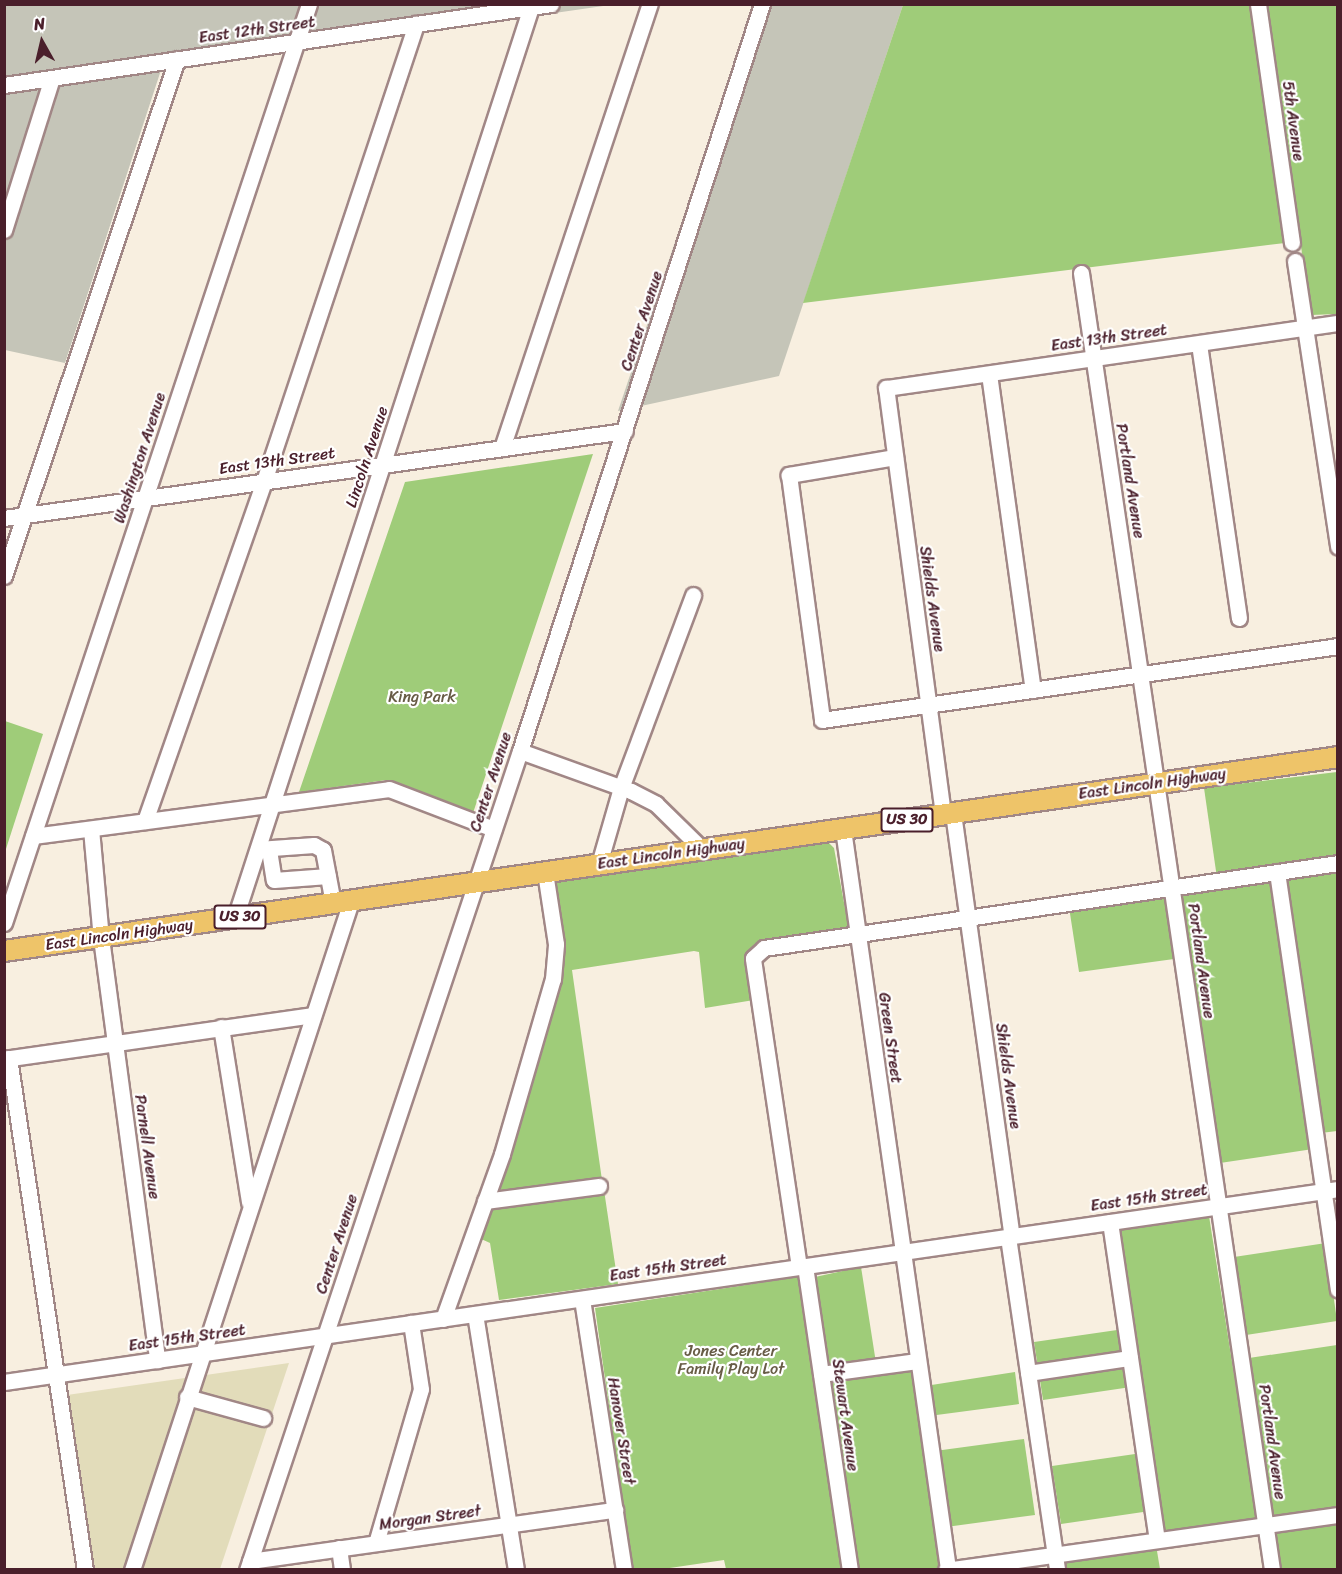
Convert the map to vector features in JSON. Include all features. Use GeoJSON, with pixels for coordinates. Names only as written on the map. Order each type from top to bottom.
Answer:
{"type":"FeatureCollection","features":[{"type":"Feature","properties":{"kind":"main road","name":"East Lincoln Highway"},"geometry":{"type":"LineString","coordinates":[[4,951],[1338,757]]}},
{"type":"Feature","properties":{"kind":"street","name":"Washington Avenue"},"geometry":{"type":"LineString","coordinates":[[4,923],[309,4]]}},
{"type":"Feature","properties":{"kind":"street","name":"East 12th Street"},"geometry":{"type":"LineString","coordinates":[[4,85],[551,4]]}},
{"type":"Feature","properties":{"kind":"street"},"geometry":{"type":"LineString","coordinates":[[502,448],[650,4]]}},
{"type":"Feature","properties":{"kind":"street","name":"Center Avenue"},"geometry":{"type":"LineString","coordinates":[[249,1565],[520,752],[762,4]]}},
{"type":"Feature","properties":{"kind":"street","name":"5th Avenue"},"geometry":{"type":"LineString","coordinates":[[1258,4],[1292,243]]}},
{"type":"Feature","properties":{"kind":"street","name":"Lincoln Avenue"},"geometry":{"type":"LineString","coordinates":[[236,918],[263,849],[272,805],[531,7]]}},
{"type":"Feature","properties":{"kind":"street"},"geometry":{"type":"LineString","coordinates":[[145,822],[264,481],[416,24]]}},
{"type":"Feature","properties":{"kind":"street"},"geometry":{"type":"LineString","coordinates":[[4,576],[177,60]]}},
{"type":"Feature","properties":{"kind":"street"},"geometry":{"type":"LineString","coordinates":[[4,230],[52,78]]}},
{"type":"Feature","properties":{"kind":"street"},"geometry":{"type":"LineString","coordinates":[[1295,261],[1338,547]]}},
{"type":"Feature","properties":{"kind":"street","name":"Portland Avenue"},"geometry":{"type":"LineString","coordinates":[[1081,273],[1142,674],[1272,1569]]}},
{"type":"Feature","properties":{"kind":"street","name":"East 13th Street"},"geometry":{"type":"LineString","coordinates":[[886,388],[1338,323]]}},
{"type":"Feature","properties":{"kind":"street"},"geometry":{"type":"LineString","coordinates":[[1199,344],[1239,618]]}},
{"type":"Feature","properties":{"kind":"street"},"geometry":{"type":"LineString","coordinates":[[989,374],[1033,690]]}},
{"type":"Feature","properties":{"kind":"street","name":"Shields Avenue"},"geometry":{"type":"LineString","coordinates":[[886,388],[928,705],[968,918],[1028,1373],[1056,1562]]}},
{"type":"Feature","properties":{"kind":"street","name":"East 13th Street"},"geometry":{"type":"LineString","coordinates":[[4,518],[625,431]]}},
{"type":"Feature","properties":{"kind":"street"},"geometry":{"type":"LineString","coordinates":[[895,457],[789,475],[822,720],[1338,646]]}},
{"type":"Feature","properties":{"kind":"street"},"geometry":{"type":"LineString","coordinates":[[599,864],[621,788],[693,594]]}},
{"type":"Feature","properties":{"kind":"street"},"geometry":{"type":"LineString","coordinates":[[520,752],[621,788],[656,804],[702,849]]}},
{"type":"Feature","properties":{"kind":"street"},"geometry":{"type":"LineString","coordinates":[[33,836],[389,789],[494,829]]}},
{"type":"Feature","properties":{"kind":"street","name":"Parnell Avenue"},"geometry":{"type":"LineString","coordinates":[[91,829],[101,938],[157,1360]]}},
{"type":"Feature","properties":{"kind":"street","name":"Green Street"},"geometry":{"type":"LineString","coordinates":[[843,829],[947,1569]]}},
{"type":"Feature","properties":{"kind":"street"},"geometry":{"type":"LineString","coordinates":[[132,1569],[313,1015],[342,902],[328,876],[323,850],[318,846],[263,849],[274,880],[328,876]]}},
{"type":"Feature","properties":{"kind":"street"},"geometry":{"type":"LineString","coordinates":[[858,934],[1338,863]]}},
{"type":"Feature","properties":{"kind":"street"},"geometry":{"type":"LineString","coordinates":[[443,1319],[485,1201],[553,979],[556,944],[545,872]]}},
{"type":"Feature","properties":{"kind":"street"},"geometry":{"type":"LineString","coordinates":[[1277,872],[1330,1190],[1338,1290]]}},
{"type":"Feature","properties":{"kind":"street","name":"Stewart Avenue"},"geometry":{"type":"LineString","coordinates":[[850,1569],[821,1374],[753,958],[764,948],[858,934]]}},
{"type":"Feature","properties":{"kind":"street"},"geometry":{"type":"LineString","coordinates":[[85,1569],[7,1058],[313,1015]]}},
{"type":"Feature","properties":{"kind":"street"},"geometry":{"type":"LineString","coordinates":[[221,1027],[250,1206]]}},
{"type":"Feature","properties":{"kind":"street"},"geometry":{"type":"LineString","coordinates":[[485,1201],[599,1186]]}},
{"type":"Feature","properties":{"kind":"street","name":"East 15th Street"},"geometry":{"type":"LineString","coordinates":[[4,1382],[1330,1190]]}},
{"type":"Feature","properties":{"kind":"street"},"geometry":{"type":"LineString","coordinates":[[1110,1222],[1157,1540]]}},
{"type":"Feature","properties":{"kind":"street","name":"Hanover Street"},"geometry":{"type":"LineString","coordinates":[[582,1299],[624,1569]]}},
{"type":"Feature","properties":{"kind":"street"},"geometry":{"type":"LineString","coordinates":[[475,1314],[516,1569]]}},
{"type":"Feature","properties":{"kind":"street"},"geometry":{"type":"LineString","coordinates":[[376,1543],[421,1389],[411,1323]]}},
{"type":"Feature","properties":{"kind":"street"},"geometry":{"type":"LineString","coordinates":[[1028,1373],[1130,1358]]}},
{"type":"Feature","properties":{"kind":"street"},"geometry":{"type":"LineString","coordinates":[[821,1374],[917,1360]]}},
{"type":"Feature","properties":{"kind":"street"},"geometry":{"type":"LineString","coordinates":[[187,1397],[262,1418]]}},
{"type":"Feature","properties":{"kind":"street","name":"Morgan Street"},"geometry":{"type":"LineString","coordinates":[[249,1565],[339,1548],[615,1510]]}},
{"type":"Feature","properties":{"kind":"street"},"geometry":{"type":"LineString","coordinates":[[947,1569],[1056,1562],[1157,1540],[1338,1515]]}},
{"type":"Feature","properties":{"kind":"street"},"geometry":{"type":"LineString","coordinates":[[339,1548],[342,1569]]}},
{"type":"Feature","properties":{"kind":"shaded area"},"geometry":{"type":"Polygon","coordinates":[[[5,5],[610,5],[161,70],[65,363],[5,350],[5,5]]]}},
{"type":"Feature","properties":{"kind":"shaded area"},"geometry":{"type":"Polygon","coordinates":[[[755,5],[903,5],[779,376],[618,411],[755,5]]]}},
{"type":"Feature","properties":{"kind":"shaded area"},"geometry":{"type":"Polygon","coordinates":[[[289,1363],[220,1569],[91,1569],[67,1395],[289,1363]]]}},
{"type":"Feature","properties":{"kind":"green space"},"geometry":{"type":"Polygon","coordinates":[[[903,5],[1251,5],[1285,243],[803,303],[903,5]]]}},
{"type":"Feature","properties":{"kind":"green space"},"geometry":{"type":"Polygon","coordinates":[[[1266,5],[1337,5],[1337,314],[1311,315],[1266,5]]]}},
{"type":"Feature","properties":{"kind":"green space","name":"King Park"},"geometry":{"type":"Polygon","coordinates":[[[593,454],[473,813],[387,780],[299,792],[405,482],[593,454]]]}},
{"type":"Feature","properties":{"kind":"green space"},"geometry":{"type":"Polygon","coordinates":[[[4,721],[43,734],[5,852],[4,721]]]}},
{"type":"Feature","properties":{"kind":"green space"},"geometry":{"type":"Polygon","coordinates":[[[1337,772],[1337,860],[1217,878],[1204,788],[1337,772]]]}},
{"type":"Feature","properties":{"kind":"green space"},"geometry":{"type":"Polygon","coordinates":[[[828,842],[834,848],[849,930],[762,944],[754,1000],[705,1008],[699,952],[694,951],[572,970],[602,1180],[495,1194],[560,969],[552,882],[828,842]]]}},
{"type":"Feature","properties":{"kind":"green space"},"geometry":{"type":"Polygon","coordinates":[[[1337,868],[1337,1131],[1321,1133],[1282,877],[1337,868]]]}},
{"type":"Feature","properties":{"kind":"green space"},"geometry":{"type":"Polygon","coordinates":[[[1270,877],[1313,1149],[1220,1163],[1180,894],[1270,877]]]}},
{"type":"Feature","properties":{"kind":"green space"},"geometry":{"type":"Polygon","coordinates":[[[1164,895],[1174,959],[1079,972],[1069,907],[1164,895]]]}},
{"type":"Feature","properties":{"kind":"green space"},"geometry":{"type":"Polygon","coordinates":[[[604,1190],[618,1284],[499,1300],[490,1243],[479,1238],[489,1205],[604,1190]]]}},
{"type":"Feature","properties":{"kind":"green space"},"geometry":{"type":"Polygon","coordinates":[[[1209,1216],[1257,1520],[1163,1534],[1116,1230],[1209,1216]]]}},
{"type":"Feature","properties":{"kind":"green space"},"geometry":{"type":"Polygon","coordinates":[[[1326,1243],[1337,1321],[1246,1335],[1234,1257],[1326,1243]]]}},
{"type":"Feature","properties":{"kind":"green space"},"geometry":{"type":"Polygon","coordinates":[[[861,1267],[876,1363],[827,1370],[815,1277],[861,1267]]]}},
{"type":"Feature","properties":{"kind":"green space","name":"Jones Center Family Play Lot"},"geometry":{"type":"Polygon","coordinates":[[[798,1277],[842,1569],[726,1569],[724,1560],[663,1569],[632,1569],[595,1308],[798,1277]]]}},
{"type":"Feature","properties":{"kind":"green space"},"geometry":{"type":"Polygon","coordinates":[[[1124,1329],[1128,1356],[1038,1368],[1034,1342],[1124,1329]]]}},
{"type":"Feature","properties":{"kind":"green space"},"geometry":{"type":"Polygon","coordinates":[[[1337,1345],[1337,1509],[1273,1519],[1249,1358],[1337,1345]]]}},
{"type":"Feature","properties":{"kind":"green space"},"geometry":{"type":"Polygon","coordinates":[[[1128,1363],[1131,1387],[1043,1400],[1039,1374],[1128,1363]]]}},
{"type":"Feature","properties":{"kind":"green space"},"geometry":{"type":"Polygon","coordinates":[[[913,1368],[941,1568],[857,1569],[830,1383],[844,1377],[913,1368]]]}},
{"type":"Feature","properties":{"kind":"green space"},"geometry":{"type":"Polygon","coordinates":[[[1015,1372],[1019,1404],[929,1416],[925,1386],[1015,1372]]]}},
{"type":"Feature","properties":{"kind":"green space"},"geometry":{"type":"Polygon","coordinates":[[[1024,1439],[1035,1515],[946,1527],[935,1451],[1024,1439]]]}},
{"type":"Feature","properties":{"kind":"green space"},"geometry":{"type":"Polygon","coordinates":[[[1142,1453],[1150,1511],[1061,1524],[1052,1466],[1142,1453]]]}},
{"type":"Feature","properties":{"kind":"green space"},"geometry":{"type":"Polygon","coordinates":[[[1337,1518],[1337,1569],[1280,1569],[1274,1527],[1337,1518]]]}},
{"type":"Feature","properties":{"kind":"green space"},"geometry":{"type":"Polygon","coordinates":[[[1156,1545],[1160,1569],[1067,1569],[1065,1559],[1156,1545]]]}}]}
